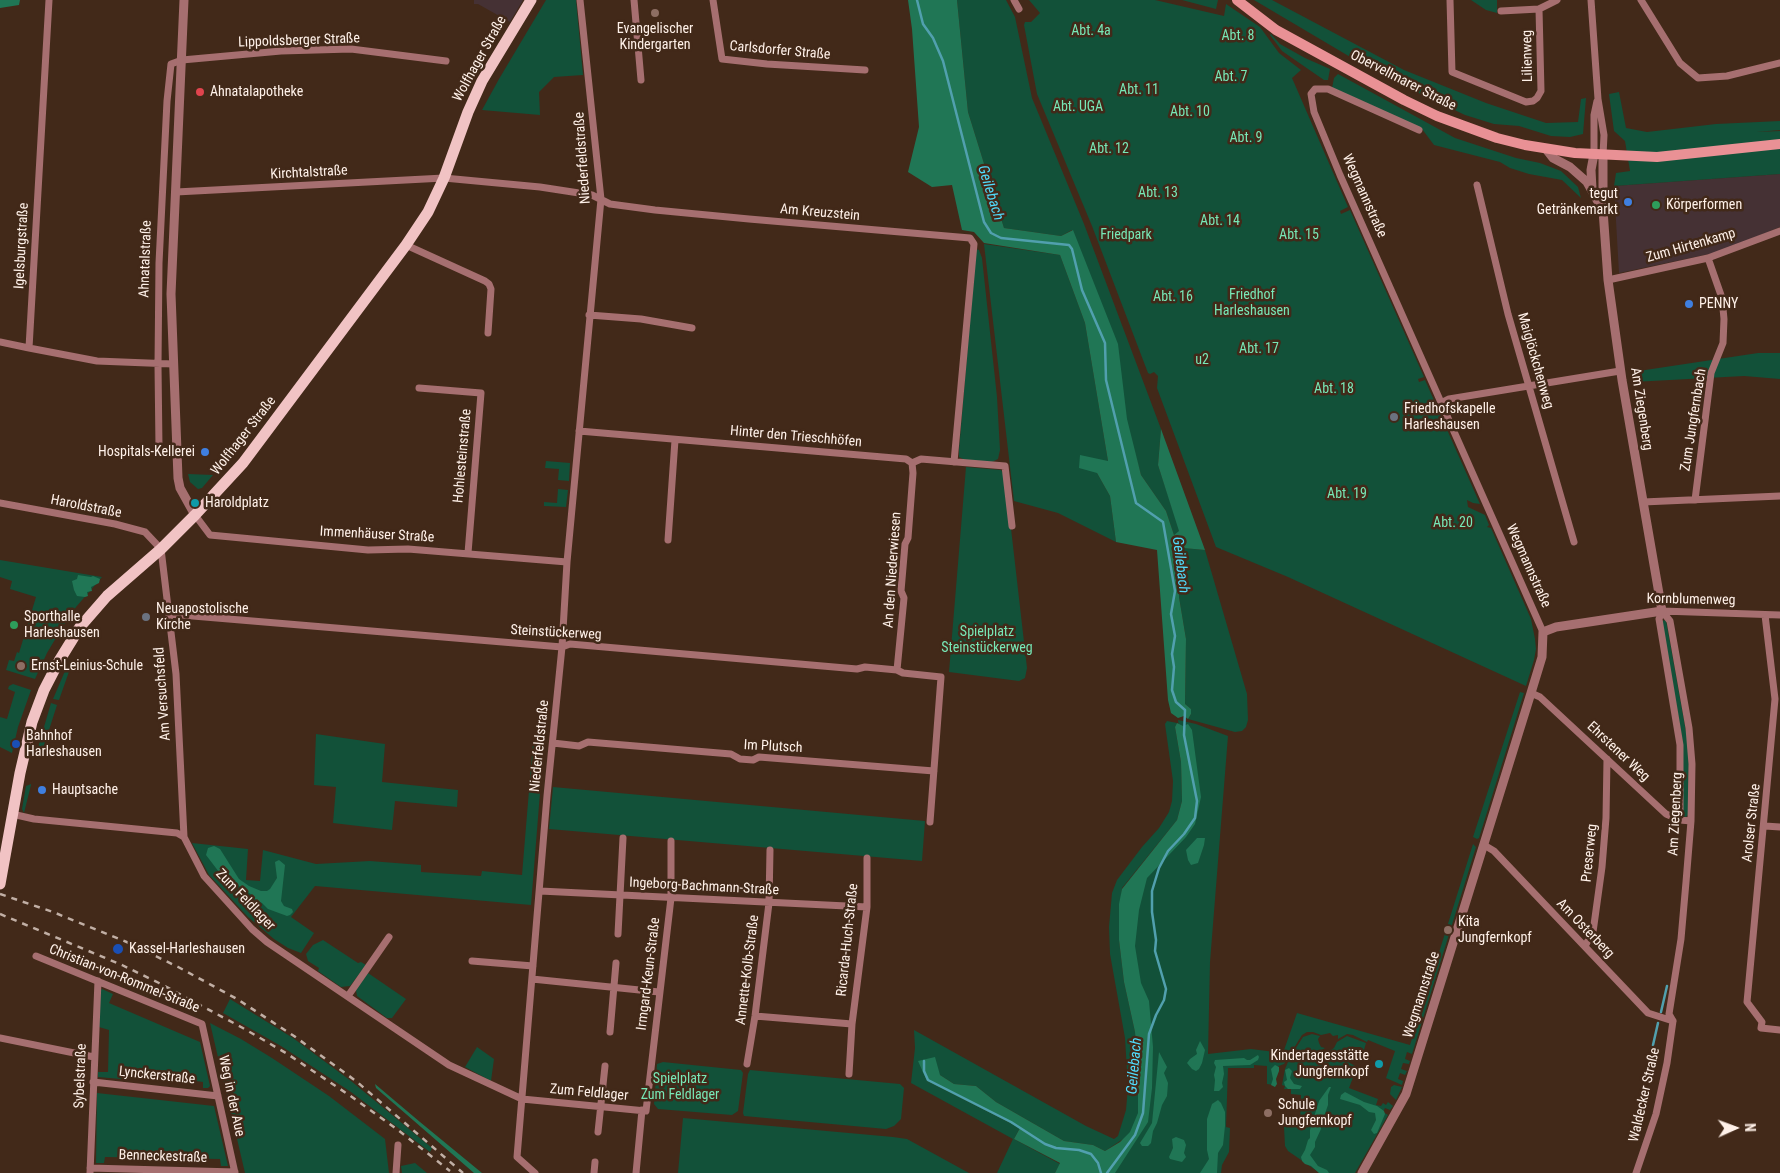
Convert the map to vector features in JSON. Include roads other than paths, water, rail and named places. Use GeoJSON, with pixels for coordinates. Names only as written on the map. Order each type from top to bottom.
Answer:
{"type":"FeatureCollection","features":[{"type":"Feature","properties":{"kind":"main road","name":"Wolfhager Straße"},"geometry":{"type":"LineString","coordinates":[[0,884],[12,814],[32,722],[44,690],[59,661],[80,627],[107,596],[161,549],[243,463],[406,245],[428,212],[444,178],[468,112],[482,81],[531,0]]}},
{"type":"Feature","properties":{"kind":"main road","name":"Obervellmarer Straße"},"geometry":{"type":"LineString","coordinates":[[1237,0],[1276,30],[1437,116],[1497,138],[1546,149],[1575,153],[1657,157],[1780,144]]}},
{"type":"Feature","properties":{"kind":"street","name":"Igelsburgstraße"},"geometry":{"type":"LineString","coordinates":[[29,348],[49,0]]}},
{"type":"Feature","properties":{"kind":"street","name":"Ahnatalstraße"},"geometry":{"type":"LineString","coordinates":[[184,0],[171,294],[176,453],[180,488],[195,515]]}},
{"type":"Feature","properties":{"kind":"street","name":"Niederfeldstraße"},"geometry":{"type":"LineString","coordinates":[[535,1173],[517,1157],[562,647],[567,562],[601,199],[580,0]]}},
{"type":"Feature","properties":{"kind":"street"},"geometry":{"type":"LineString","coordinates":[[634,0],[641,80]]}},
{"type":"Feature","properties":{"kind":"street","name":"Carlsdorfer Straße"},"geometry":{"type":"LineString","coordinates":[[713,0],[722,59],[865,70]]}},
{"type":"Feature","properties":{"kind":"street"},"geometry":{"type":"LineString","coordinates":[[1014,0],[1019,9]]}},
{"type":"Feature","properties":{"kind":"street","name":"Lilienweg"},"geometry":{"type":"LineString","coordinates":[[1450,0],[1452,72],[1526,102],[1533,101],[1539,95],[1541,85],[1539,9]]}},
{"type":"Feature","properties":{"kind":"street","name":"Lilienweg"},"geometry":{"type":"LineString","coordinates":[[1501,11],[1539,9],[1557,0]]}},
{"type":"Feature","properties":{"kind":"street"},"geometry":{"type":"LineString","coordinates":[[1591,0],[1598,99],[1604,135],[1591,170],[1592,190]]}},
{"type":"Feature","properties":{"kind":"street"},"geometry":{"type":"LineString","coordinates":[[1641,0],[1680,63],[1698,78],[1727,76],[1780,63]]}},
{"type":"Feature","properties":{"kind":"street","name":"Lippoldsberger Straße"},"geometry":{"type":"LineString","coordinates":[[182,60],[281,51],[351,49],[446,61]]}},
{"type":"Feature","properties":{"kind":"street","name":"Ahnatalstraße"},"geometry":{"type":"LineString","coordinates":[[176,453],[167,454],[159,448],[159,263],[167,101],[171,64],[182,60]]}},
{"type":"Feature","properties":{"kind":"street","name":"Wegmannstraße"},"geometry":{"type":"LineString","coordinates":[[1362,1173],[1406,1094],[1542,657],[1543,632],[1314,112],[1311,94],[1315,89],[1328,89],[1419,130]]}},
{"type":"Feature","properties":{"kind":"street"},"geometry":{"type":"LineString","coordinates":[[1546,149],[1553,158],[1570,167],[1581,176],[1592,190],[1602,210]]}},
{"type":"Feature","properties":{"kind":"street","name":"Am Ziegenberg"},"geometry":{"type":"LineString","coordinates":[[1598,154],[1608,280],[1620,370],[1662,611],[1670,621],[1691,742],[1691,821],[1681,939],[1669,1014],[1673,1021]]}},
{"type":"Feature","properties":{"kind":"street","name":"Kirchtalstraße"},"geometry":{"type":"LineString","coordinates":[[176,192],[444,178]]}},
{"type":"Feature","properties":{"kind":"street","name":"Am Kreuzstein"},"geometry":{"type":"LineString","coordinates":[[444,178],[592,194],[610,204],[654,210],[972,239],[974,244],[954,462]]}},
{"type":"Feature","properties":{"kind":"street","name":"Maiglöckchenweg"},"geometry":{"type":"LineString","coordinates":[[1477,185],[1508,314],[1574,542]]}},
{"type":"Feature","properties":{"kind":"street","name":"Zum Hirtenkamp"},"geometry":{"type":"LineString","coordinates":[[1608,280],[1708,258],[1780,231]]}},
{"type":"Feature","properties":{"kind":"street"},"geometry":{"type":"LineString","coordinates":[[406,245],[485,280],[489,284],[488,333]]}},
{"type":"Feature","properties":{"kind":"street","name":"Zum Jungfernbach"},"geometry":{"type":"LineString","coordinates":[[1695,500],[1711,373],[1723,343],[1724,319],[1722,298],[1708,258]]}},
{"type":"Feature","properties":{"kind":"street"},"geometry":{"type":"LineString","coordinates":[[590,315],[641,319],[692,328]]}},
{"type":"Feature","properties":{"kind":"street"},"geometry":{"type":"LineString","coordinates":[[0,342],[97,361],[158,365],[173,364]]}},
{"type":"Feature","properties":{"kind":"street"},"geometry":{"type":"LineString","coordinates":[[1441,403],[1449,399],[1620,370]]}},
{"type":"Feature","properties":{"kind":"street","name":"Hohlesteinstraße"},"geometry":{"type":"LineString","coordinates":[[419,388],[481,393],[468,553]]}},
{"type":"Feature","properties":{"kind":"street","name":"Hinter den Trieschhöfen"},"geometry":{"type":"LineString","coordinates":[[579,431],[906,459],[912,464],[921,459],[1005,466],[1012,526]]}},
{"type":"Feature","properties":{"kind":"street"},"geometry":{"type":"LineString","coordinates":[[668,540],[676,440]]}},
{"type":"Feature","properties":{"kind":"street","name":"An den Niederwiesen"},"geometry":{"type":"LineString","coordinates":[[897,670],[904,598],[901,591],[905,544],[908,538],[912,464]]}},
{"type":"Feature","properties":{"kind":"street"},"geometry":{"type":"LineString","coordinates":[[1642,502],[1780,496]]}},
{"type":"Feature","properties":{"kind":"street","name":"Haroldstraße"},"geometry":{"type":"LineString","coordinates":[[0,503],[116,524],[144,532],[161,549]]}},
{"type":"Feature","properties":{"kind":"street","name":"Immenhäuser Straße"},"geometry":{"type":"LineString","coordinates":[[195,515],[210,534],[368,550],[408,549],[567,562]]}},
{"type":"Feature","properties":{"kind":"street","name":"Am Versuchsfeld"},"geometry":{"type":"LineString","coordinates":[[161,549],[176,674],[184,837]]}},
{"type":"Feature","properties":{"kind":"street","name":"Am Ziegenberg"},"geometry":{"type":"LineString","coordinates":[[1662,611],[1659,618],[1680,745],[1680,820]]}},
{"type":"Feature","properties":{"kind":"street","name":"Kornblumenweg"},"geometry":{"type":"LineString","coordinates":[[1543,632],[1556,627],[1662,611],[1780,616]]}},
{"type":"Feature","properties":{"kind":"street","name":"Steinstückerweg"},"geometry":{"type":"LineString","coordinates":[[169,614],[562,647],[570,644],[858,669],[865,667],[941,677],[934,771]]}},
{"type":"Feature","properties":{"kind":"street","name":"Arolser Straße"},"geometry":{"type":"LineString","coordinates":[[1765,615],[1775,699],[1747,1002],[1762,1022],[1761,1028],[1780,1030]]}},
{"type":"Feature","properties":{"kind":"street","name":"Ehrstener Weg"},"geometry":{"type":"LineString","coordinates":[[1531,693],[1540,697],[1666,814],[1680,820],[1691,821]]}},
{"type":"Feature","properties":{"kind":"street","name":"Im Plutsch"},"geometry":{"type":"LineString","coordinates":[[553,743],[579,746],[588,742],[731,754],[740,759],[753,760],[759,757],[934,771]]}},
{"type":"Feature","properties":{"kind":"street","name":"Preserweg"},"geometry":{"type":"LineString","coordinates":[[1584,946],[1593,932],[1602,867],[1606,818],[1607,759]]}},
{"type":"Feature","properties":{"kind":"street"},"geometry":{"type":"LineString","coordinates":[[930,822],[934,771]]}},
{"type":"Feature","properties":{"kind":"street"},"geometry":{"type":"LineString","coordinates":[[12,814],[25,818],[177,833],[184,837]]}},
{"type":"Feature","properties":{"kind":"street"},"geometry":{"type":"LineString","coordinates":[[1764,826],[1780,827]]}},
{"type":"Feature","properties":{"kind":"street","name":"Zum Feldlager"},"geometry":{"type":"LineString","coordinates":[[184,837],[204,876],[252,929],[267,942],[449,1065],[522,1099],[644,1111]]}},
{"type":"Feature","properties":{"kind":"street"},"geometry":{"type":"LineString","coordinates":[[618,934],[623,838]]}},
{"type":"Feature","properties":{"kind":"street","name":"Irmgard-Keun-Straße"},"geometry":{"type":"LineString","coordinates":[[636,1173],[671,898],[671,841]]}},
{"type":"Feature","properties":{"kind":"street","name":"Am Osterberg"},"geometry":{"type":"LineString","coordinates":[[1484,844],[1494,850],[1648,1013],[1673,1021]]}},
{"type":"Feature","properties":{"kind":"street","name":"Annette-Kolb-Straße"},"geometry":{"type":"LineString","coordinates":[[747,1064],[769,903],[770,850]]}},
{"type":"Feature","properties":{"kind":"street","name":"Ricarda-Huch-Straße"},"geometry":{"type":"LineString","coordinates":[[849,1074],[852,1024],[867,907],[867,858]]}},
{"type":"Feature","properties":{"kind":"street","name":"Ingeborg-Bachmann-Straße"},"geometry":{"type":"LineString","coordinates":[[540,891],[867,907]]}},
{"type":"Feature","properties":{"kind":"street"},"geometry":{"type":"LineString","coordinates":[[348,996],[389,937]]}},
{"type":"Feature","properties":{"kind":"street","name":"Christian-von-Rommel-Straße"},"geometry":{"type":"LineString","coordinates":[[36,956],[202,1024]]}},
{"type":"Feature","properties":{"kind":"street"},"geometry":{"type":"LineString","coordinates":[[472,961],[533,966]]}},
{"type":"Feature","properties":{"kind":"street"},"geometry":{"type":"LineString","coordinates":[[610,1032],[616,963]]}},
{"type":"Feature","properties":{"kind":"street"},"geometry":{"type":"LineString","coordinates":[[532,979],[659,992]]}},
{"type":"Feature","properties":{"kind":"street","name":"Sybelstraße"},"geometry":{"type":"LineString","coordinates":[[90,1170],[98,981]]}},
{"type":"Feature","properties":{"kind":"street"},"geometry":{"type":"LineString","coordinates":[[755,1016],[852,1024]]}},
{"type":"Feature","properties":{"kind":"street","name":"Waldecker Straße"},"geometry":{"type":"LineString","coordinates":[[1636,1173],[1656,1114],[1667,1063],[1673,1021]]}},
{"type":"Feature","properties":{"kind":"street","name":"Weg in der Aue"},"geometry":{"type":"LineString","coordinates":[[202,1024],[235,1173]]}},
{"type":"Feature","properties":{"kind":"street"},"geometry":{"type":"LineString","coordinates":[[0,1038],[94,1057]]}},
{"type":"Feature","properties":{"kind":"street"},"geometry":{"type":"LineString","coordinates":[[598,1132],[605,1066]]}},
{"type":"Feature","properties":{"kind":"street","name":"Lynckerstraße"},"geometry":{"type":"LineString","coordinates":[[93,1082],[218,1096]]}},
{"type":"Feature","properties":{"kind":"street"},"geometry":{"type":"LineString","coordinates":[[396,1173],[398,1145]]}},
{"type":"Feature","properties":{"kind":"street"},"geometry":{"type":"LineString","coordinates":[[594,1173],[595,1162]]}},
{"type":"Feature","properties":{"kind":"street","name":"Benneckestraße"},"geometry":{"type":"LineString","coordinates":[[90,1170],[235,1173]]}},
{"type":"Feature","properties":{"kind":"waterway","name":"Geilebach"},"geometry":{"type":"LineString","coordinates":[[917,0],[923,24],[933,38],[943,61],[984,222],[991,233],[1001,238],[1069,245],[1072,249],[1082,290],[1105,343],[1106,380],[1136,503],[1163,522],[1175,591],[1171,614],[1175,636],[1172,654],[1174,667],[1172,690],[1176,702],[1185,710],[1184,735],[1197,801],[1195,818],[1184,834],[1168,851],[1159,868],[1152,891],[1152,912],[1156,940],[1155,951],[1166,989],[1164,1000],[1149,1034],[1143,1113],[1135,1135],[1107,1173]]}},
{"type":"Feature","properties":{"kind":"waterway"},"geometry":{"type":"LineString","coordinates":[[1661,1012],[1667,986]]}},
{"type":"Feature","properties":{"kind":"waterway"},"geometry":{"type":"LineString","coordinates":[[1653,1045],[1658,1023]]}},
{"type":"Feature","properties":{"kind":"waterway"},"geometry":{"type":"LineString","coordinates":[[924,1061],[924,1071],[928,1080],[1011,1122],[1045,1144],[1056,1148],[1079,1150],[1091,1154],[1098,1163],[1101,1173]]}},
{"type":"Feature","properties":{"kind":"railway"},"geometry":{"type":"LineString","coordinates":[[0,894],[53,912],[129,943],[237,999],[294,1036],[356,1081],[463,1173]]}},
{"type":"Feature","properties":{"kind":"railway"},"geometry":{"type":"LineString","coordinates":[[0,914],[122,965],[241,1027],[286,1053],[352,1097],[450,1171]]}},
{"type":"Feature","properties":{"kind":"place","name":"Evangelischer Kindergarten"},"geometry":{"type":"Point","coordinates":[655,13]}},
{"type":"Feature","properties":{"kind":"place","name":"Ahnatalapotheke"},"geometry":{"type":"Point","coordinates":[200,92]}},
{"type":"Feature","properties":{"kind":"place","name":"tegut Getränkemarkt"},"geometry":{"type":"Point","coordinates":[1628,202]}},
{"type":"Feature","properties":{"kind":"place","name":"Körperformen"},"geometry":{"type":"Point","coordinates":[1656,205]}},
{"type":"Feature","properties":{"kind":"place","name":"PENNY"},"geometry":{"type":"Point","coordinates":[1689,304]}},
{"type":"Feature","properties":{"kind":"place","name":"Friedhofskapelle Harleshausen"},"geometry":{"type":"Point","coordinates":[1394,417]}},
{"type":"Feature","properties":{"kind":"place","name":"Hospitals-Kellerei"},"geometry":{"type":"Point","coordinates":[205,452]}},
{"type":"Feature","properties":{"kind":"place","name":"Haroldplatz"},"geometry":{"type":"Point","coordinates":[195,503]}},
{"type":"Feature","properties":{"kind":"place","name":"Neuapostolische Kirche"},"geometry":{"type":"Point","coordinates":[146,617]}},
{"type":"Feature","properties":{"kind":"place","name":"Sporthalle Harleshausen"},"geometry":{"type":"Point","coordinates":[14,625]}},
{"type":"Feature","properties":{"kind":"place","name":"Ernst-Leinius-Schule"},"geometry":{"type":"Point","coordinates":[21,666]}},
{"type":"Feature","properties":{"kind":"place","name":"Bahnhof Harleshausen"},"geometry":{"type":"Point","coordinates":[16,744]}},
{"type":"Feature","properties":{"kind":"place","name":"Hauptsache"},"geometry":{"type":"Point","coordinates":[42,790]}},
{"type":"Feature","properties":{"kind":"place","name":"Kita Jungfernkopf"},"geometry":{"type":"Point","coordinates":[1448,930]}},
{"type":"Feature","properties":{"kind":"place","name":"Kassel-Harleshausen"},"geometry":{"type":"Point","coordinates":[118,949]}},
{"type":"Feature","properties":{"kind":"place","name":"Kindertagesstätte Jungfernkopf"},"geometry":{"type":"Point","coordinates":[1379,1064]}},
{"type":"Feature","properties":{"kind":"place","name":"Schule Jungfernkopf"},"geometry":{"type":"Point","coordinates":[1268,1113]}},
{"type":"Feature","properties":{"kind":"park label","name":"Abt. 4a"},"geometry":{"type":"Point","coordinates":[1091,31]}},
{"type":"Feature","properties":{"kind":"park label","name":"Abt. 8"},"geometry":{"type":"Point","coordinates":[1238,36]}},
{"type":"Feature","properties":{"kind":"park label","name":"Abt. 7"},"geometry":{"type":"Point","coordinates":[1231,77]}},
{"type":"Feature","properties":{"kind":"park label","name":"Abt. 11"},"geometry":{"type":"Point","coordinates":[1139,90]}},
{"type":"Feature","properties":{"kind":"park label","name":"Abt. UGA"},"geometry":{"type":"Point","coordinates":[1078,107]}},
{"type":"Feature","properties":{"kind":"park label","name":"Abt. 10"},"geometry":{"type":"Point","coordinates":[1190,112]}},
{"type":"Feature","properties":{"kind":"park label","name":"Abt. 9"},"geometry":{"type":"Point","coordinates":[1246,138]}},
{"type":"Feature","properties":{"kind":"park label","name":"Abt. 12"},"geometry":{"type":"Point","coordinates":[1109,149]}},
{"type":"Feature","properties":{"kind":"park label","name":"Abt. 13"},"geometry":{"type":"Point","coordinates":[1158,193]}},
{"type":"Feature","properties":{"kind":"park label","name":"Abt. 14"},"geometry":{"type":"Point","coordinates":[1220,221]}},
{"type":"Feature","properties":{"kind":"park label","name":"Friedpark"},"geometry":{"type":"Point","coordinates":[1126,235]}},
{"type":"Feature","properties":{"kind":"park label","name":"Abt. 15"},"geometry":{"type":"Point","coordinates":[1299,235]}},
{"type":"Feature","properties":{"kind":"park label","name":"Abt. 16"},"geometry":{"type":"Point","coordinates":[1173,297]}},
{"type":"Feature","properties":{"kind":"park label","name":"Friedhof Harleshausen"},"geometry":{"type":"Point","coordinates":[1252,304]}},
{"type":"Feature","properties":{"kind":"park label","name":"Abt. 17"},"geometry":{"type":"Point","coordinates":[1259,349]}},
{"type":"Feature","properties":{"kind":"park label","name":"u2"},"geometry":{"type":"Point","coordinates":[1202,360]}},
{"type":"Feature","properties":{"kind":"park label","name":"Abt. 18"},"geometry":{"type":"Point","coordinates":[1334,389]}},
{"type":"Feature","properties":{"kind":"park label","name":"Abt. 19"},"geometry":{"type":"Point","coordinates":[1347,494]}},
{"type":"Feature","properties":{"kind":"park label","name":"Abt. 20"},"geometry":{"type":"Point","coordinates":[1453,523]}},
{"type":"Feature","properties":{"kind":"park label","name":"Spielplatz Steinstückerweg"},"geometry":{"type":"Point","coordinates":[987,640]}},
{"type":"Feature","properties":{"kind":"park label","name":"Spielplatz Zum Feldlager"},"geometry":{"type":"Point","coordinates":[680,1088]}}]}
